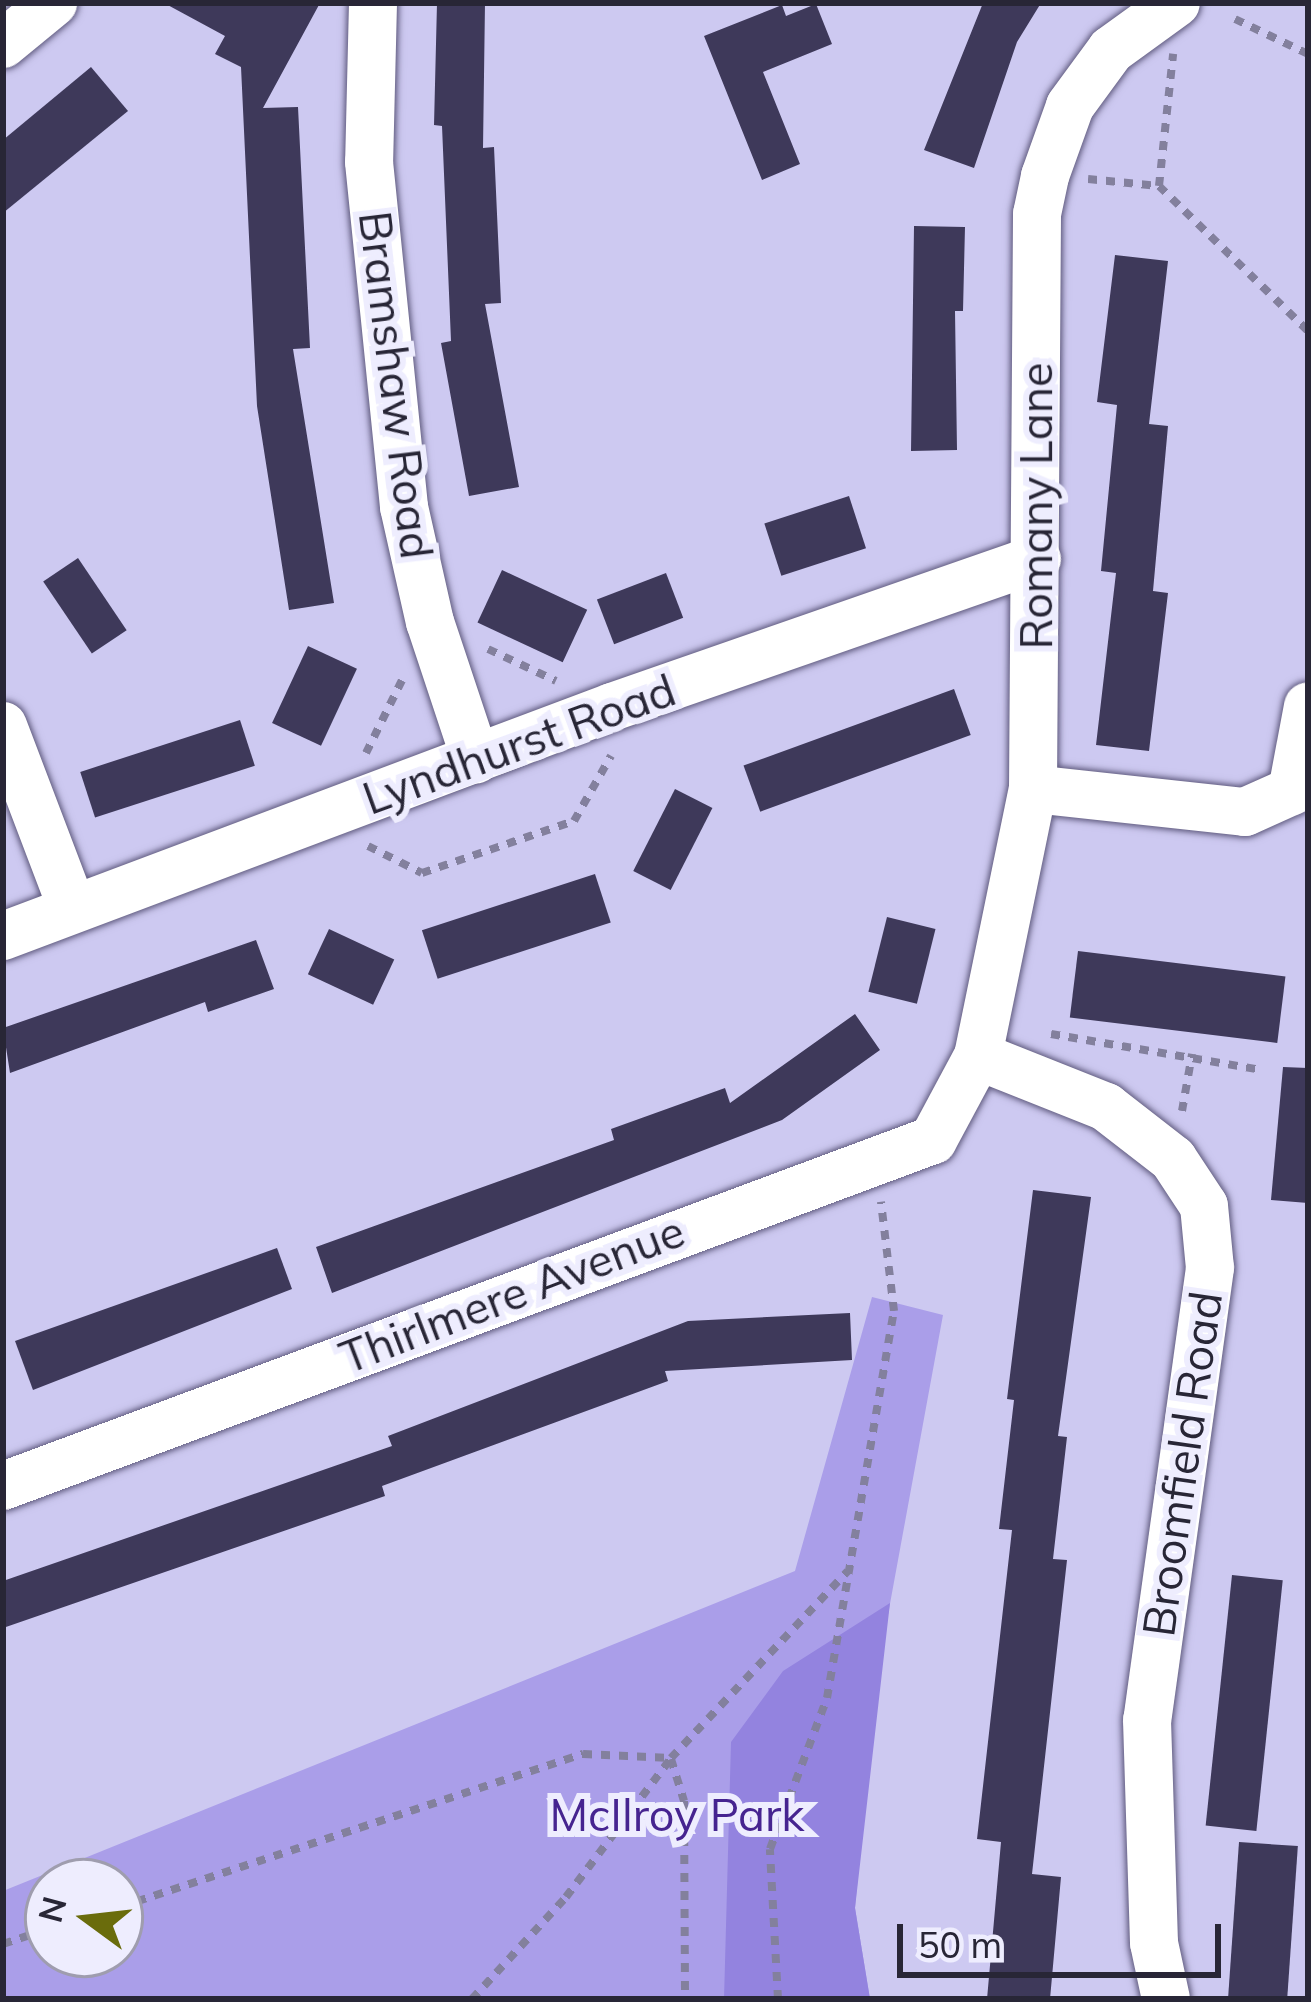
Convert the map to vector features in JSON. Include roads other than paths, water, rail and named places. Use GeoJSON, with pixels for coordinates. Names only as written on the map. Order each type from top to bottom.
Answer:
{"type":"FeatureCollection","features":[{"type":"Feature","properties":{"kind":"street"},"geometry":{"type":"LineString","coordinates":[[3,44],[53,3]]}},
{"type":"Feature","properties":{"kind":"street","name":"Bramshaw Road"},"geometry":{"type":"LineString","coordinates":[[373,3],[369,162],[404,507],[430,622],[476,760]]}},
{"type":"Feature","properties":{"kind":"street","name":"Romany Lane"},"geometry":{"type":"LineString","coordinates":[[981,1040],[1033,789],[1037,214],[1070,106],[1111,50],[1176,3]]}},
{"type":"Feature","properties":{"kind":"street","name":"Lyndhurst Road"},"geometry":{"type":"LineString","coordinates":[[3,936],[644,697],[1037,559]]}},
{"type":"Feature","properties":{"kind":"street"},"geometry":{"type":"LineString","coordinates":[[1033,789],[1245,812],[1292,791],[1308,706]]}},
{"type":"Feature","properties":{"kind":"street"},"geometry":{"type":"LineString","coordinates":[[3,726],[72,908]]}},
{"type":"Feature","properties":{"kind":"street","name":"Thirlmere Avenue"},"geometry":{"type":"LineString","coordinates":[[3,1486],[933,1140],[981,1040]]}},
{"type":"Feature","properties":{"kind":"street","name":"Broomfield Road"},"geometry":{"type":"LineString","coordinates":[[981,1040],[1106,1107],[1173,1159],[1204,1206],[1210,1268],[1147,1720],[1154,1943],[1166,1999]]}},
{"type":"Feature","properties":{"kind":"park label","name":"McIlroy Park"},"geometry":{"type":"Point","coordinates":[677,1815]}}]}
